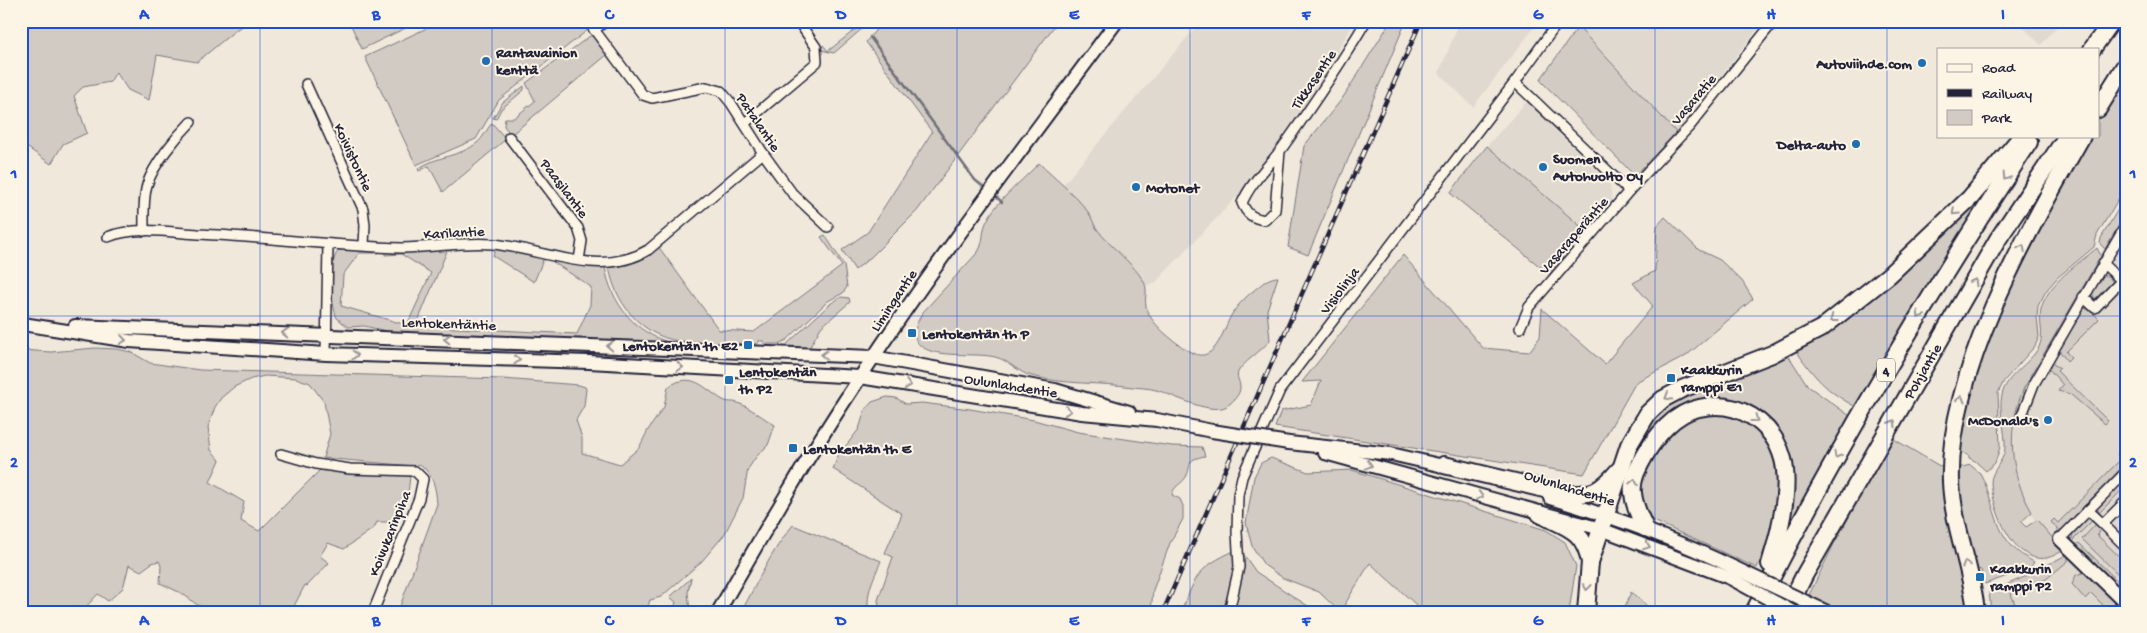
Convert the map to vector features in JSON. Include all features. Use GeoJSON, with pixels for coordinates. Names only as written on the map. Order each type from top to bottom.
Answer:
{"type":"FeatureCollection","features":[{"type":"Feature","properties":{"kind":"highway"},"geometry":{"type":"LineString","coordinates":[[2093,48],[2112,21]]}},
{"type":"Feature","properties":{"kind":"highway"},"geometry":{"type":"LineString","coordinates":[[2100,89],[2126,54]]}},
{"type":"Feature","properties":{"kind":"highway"},"geometry":{"type":"LineString","coordinates":[[2100,106],[2126,64]]}},
{"type":"Feature","properties":{"kind":"highway"},"geometry":{"type":"LineString","coordinates":[[1586,612],[1590,562],[1636,429],[1648,413],[1664,399],[1682,389],[1772,354],[1822,328],[1889,276],[1957,211],[2020,138]]}},
{"type":"Feature","properties":{"kind":"highway","name":"Pohjantie"},"geometry":{"type":"LineString","coordinates":[[1754,612],[1793,534],[1846,437],[1976,223],[2031,138]]}},
{"type":"Feature","properties":{"kind":"highway","name":"Pohjantie"},"geometry":{"type":"LineString","coordinates":[[1786,612],[1805,574],[1998,239],[2066,138]]}},
{"type":"Feature","properties":{"kind":"highway"},"geometry":{"type":"LineString","coordinates":[[1976,612],[1956,530],[1951,482],[1952,446],[1959,403],[1978,346],[2016,262],[2081,138]]}},
{"type":"Feature","properties":{"kind":"highway"},"geometry":{"type":"LineString","coordinates":[[1645,528],[1636,508],[1632,491],[1636,471],[1649,446],[1671,423],[1698,408],[1719,406],[1736,408],[1761,422],[1780,450],[1784,462],[1784,489],[1776,544],[1750,612]]}},
{"type":"Feature","properties":{"kind":"highway"},"geometry":{"type":"LineString","coordinates":[[1444,466],[1565,494],[1582,495],[1596,491],[1605,485],[1622,466]]}},
{"type":"Feature","properties":{"kind":"highway"},"geometry":{"type":"LineString","coordinates":[[1540,514],[1579,534],[1586,544],[1590,562]]}},
{"type":"Feature","properties":{"kind":"highway"},"geometry":{"type":"LineString","coordinates":[[1795,612],[1825,541]]}},
{"type":"Feature","properties":{"kind":"main road","name":"Limingantie"},"geometry":{"type":"LineString","coordinates":[[718,612],[770,522],[873,357],[988,194],[1117,21]]}},
{"type":"Feature","properties":{"kind":"main road","name":"Lentokentäntie"},"geometry":{"type":"LineString","coordinates":[[22,324],[327,334],[873,357]]}},
{"type":"Feature","properties":{"kind":"main road","name":"Lentokentäntie"},"geometry":{"type":"LineString","coordinates":[[22,324],[129,341],[326,354],[589,362],[860,377]]}},
{"type":"Feature","properties":{"kind":"main road","name":"Oulunlahdentie"},"geometry":{"type":"LineString","coordinates":[[873,357],[1055,390],[1158,420],[1212,431],[1289,443],[1391,454],[1444,466],[1603,521],[1827,612]]}},
{"type":"Feature","properties":{"kind":"main road","name":"Oulunlahdentie"},"geometry":{"type":"LineString","coordinates":[[860,377],[1082,413],[1158,420]]}},
{"type":"Feature","properties":{"kind":"main road","name":"Oulunlahdentie"},"geometry":{"type":"LineString","coordinates":[[1289,443],[1540,514],[1645,528],[1732,573],[1795,612]]}},
{"type":"Feature","properties":{"kind":"main road"},"geometry":{"type":"LineString","coordinates":[[2060,539],[2126,603]]}},
{"type":"Feature","properties":{"kind":"street","name":"Patalantie"},"geometry":{"type":"LineString","coordinates":[[606,21],[592,27],[643,95],[652,98],[706,87],[717,88],[731,103],[763,153],[792,193],[828,228]]}},
{"type":"Feature","properties":{"kind":"street"},"geometry":{"type":"LineString","coordinates":[[745,123],[817,62],[816,47],[798,21]]}},
{"type":"Feature","properties":{"kind":"street","name":"Tikkasentie"},"geometry":{"type":"LineString","coordinates":[[1280,151],[1275,210],[1264,220],[1254,218],[1246,212],[1242,203],[1246,194],[1280,151],[1343,60],[1366,21]]}},
{"type":"Feature","properties":{"kind":"street","name":"Visiolinja"},"geometry":{"type":"LineString","coordinates":[[1229,612],[1239,567],[1237,532],[1238,495],[1242,477],[1280,390],[1516,82],[1559,21]]}},
{"type":"Feature","properties":{"kind":"street","name":"Vasaratie"},"geometry":{"type":"LineString","coordinates":[[1629,192],[1690,126],[1774,21]]}},
{"type":"Feature","properties":{"kind":"street","name":"Vasaraperäntie"},"geometry":{"type":"LineString","coordinates":[[1516,82],[1629,192],[1529,307],[1520,328]]}},
{"type":"Feature","properties":{"kind":"street","name":"Koivistontie"},"geometry":{"type":"LineString","coordinates":[[306,84],[363,209],[365,225],[364,244]]}},
{"type":"Feature","properties":{"kind":"street"},"geometry":{"type":"LineString","coordinates":[[144,231],[145,193],[149,180],[177,136],[191,122]]}},
{"type":"Feature","properties":{"kind":"street","name":"Paasilantie"},"geometry":{"type":"LineString","coordinates":[[509,137],[578,228],[582,241],[579,260]]}},
{"type":"Feature","properties":{"kind":"street","name":"Karilantie"},"geometry":{"type":"LineString","coordinates":[[108,237],[122,231],[144,231],[264,237],[328,245],[364,244],[416,247],[481,243],[517,247],[579,260],[600,263],[614,262],[641,254],[763,153]]}},
{"type":"Feature","properties":{"kind":"street"},"geometry":{"type":"LineString","coordinates":[[2022,415],[2034,384],[2126,225]]}},
{"type":"Feature","properties":{"kind":"street"},"geometry":{"type":"LineString","coordinates":[[326,354],[328,245]]}},
{"type":"Feature","properties":{"kind":"street"},"geometry":{"type":"LineString","coordinates":[[2083,298],[2094,308],[2124,283],[2103,263]]}},
{"type":"Feature","properties":{"kind":"street","name":"Koivukarinpiha"},"geometry":{"type":"LineString","coordinates":[[281,454],[316,464],[350,469],[414,471],[423,479],[419,498],[373,612]]}},
{"type":"Feature","properties":{"kind":"street"},"geometry":{"type":"LineString","coordinates":[[2060,539],[2126,472]]}},
{"type":"Feature","properties":{"kind":"street"},"geometry":{"type":"LineString","coordinates":[[2103,524],[2126,501]]}},
{"type":"Feature","properties":{"kind":"street"},"geometry":{"type":"LineString","coordinates":[[2088,510],[2126,547]]}},
{"type":"Feature","properties":{"kind":"shaded area"},"geometry":{"type":"Polygon","coordinates":[[[1201,21],[1355,21],[1296,121],[1243,190],[1156,282],[1148,285],[1138,283],[1057,192],[1201,21]]]}},
{"type":"Feature","properties":{"kind":"shaded area"},"geometry":{"type":"Polygon","coordinates":[[[1460,21],[1533,21],[1536,25],[1473,107],[1439,73],[1460,21]]]}},
{"type":"Feature","properties":{"kind":"shaded area"},"geometry":{"type":"Polygon","coordinates":[[[1582,21],[1764,21],[1676,132],[1578,27],[1582,21]]]}},
{"type":"Feature","properties":{"kind":"shaded area"},"geometry":{"type":"Polygon","coordinates":[[[2017,21],[2061,21],[2041,45],[2017,21]]]}},
{"type":"Feature","properties":{"kind":"shaded area"},"geometry":{"type":"Polygon","coordinates":[[[1527,101],[1610,184],[1612,201],[1586,231],[1487,146],[1527,101]]]}},
{"type":"Feature","properties":{"kind":"shaded area"},"geometry":{"type":"Polygon","coordinates":[[[2126,210],[2126,612],[2016,612],[2007,593],[2067,557],[2035,521],[2022,497],[2012,453],[2015,410],[2023,388],[2036,363],[2126,210]]]}},
{"type":"Feature","properties":{"kind":"green space"},"geometry":{"type":"Polygon","coordinates":[[[21,21],[252,21],[237,29],[197,62],[157,55],[149,100],[128,90],[116,72],[110,82],[83,87],[74,96],[87,133],[63,144],[51,164],[21,143],[21,21]]]}},
{"type":"Feature","properties":{"kind":"green space"},"geometry":{"type":"Polygon","coordinates":[[[349,21],[420,21],[362,49],[349,21]]]}},
{"type":"Feature","properties":{"kind":"green space"},"geometry":{"type":"Polygon","coordinates":[[[442,21],[585,21],[589,29],[499,100],[476,139],[416,165],[365,57],[442,21]]]}},
{"type":"Feature","properties":{"kind":"green space"},"geometry":{"type":"Polygon","coordinates":[[[851,21],[871,21],[834,53],[821,50],[823,45],[828,51],[856,29],[851,21]]]}},
{"type":"Feature","properties":{"kind":"green space"},"geometry":{"type":"Polygon","coordinates":[[[883,21],[1058,21],[917,211],[871,257],[855,270],[842,250],[868,232],[932,132],[866,42],[883,21]]]}},
{"type":"Feature","properties":{"kind":"green space"},"geometry":{"type":"Polygon","coordinates":[[[1391,21],[1406,21],[1308,255],[1288,247],[1304,146],[1342,99],[1391,21]]]}},
{"type":"Feature","properties":{"kind":"green space"},"geometry":{"type":"Polygon","coordinates":[[[1578,27],[1676,132],[1635,176],[1540,80],[1578,27]]]}},
{"type":"Feature","properties":{"kind":"green space"},"geometry":{"type":"Polygon","coordinates":[[[590,36],[594,36],[608,54],[511,135],[504,126],[505,118],[514,118],[535,101],[526,83],[590,36]]]}},
{"type":"Feature","properties":{"kind":"green space"},"geometry":{"type":"Polygon","coordinates":[[[2126,75],[2126,186],[2097,235],[2094,247],[2057,278],[2046,291],[2038,306],[2039,337],[2035,346],[2004,381],[1998,393],[2000,447],[1995,463],[1986,471],[1969,456],[1956,449],[1963,405],[2019,264],[2085,138],[2100,138],[2100,114],[2126,75]]]}},
{"type":"Feature","properties":{"kind":"green space"},"geometry":{"type":"Polygon","coordinates":[[[524,86],[524,90],[501,109],[496,119],[493,118],[502,103],[524,86]]]}},
{"type":"Feature","properties":{"kind":"green space"},"geometry":{"type":"Polygon","coordinates":[[[492,123],[506,139],[443,192],[429,166],[419,171],[418,169],[432,161],[470,148],[479,141],[492,123]]]}},
{"type":"Feature","properties":{"kind":"green space"},"geometry":{"type":"Polygon","coordinates":[[[1487,146],[1586,231],[1549,274],[1450,193],[1487,146]]]}},
{"type":"Feature","properties":{"kind":"green space"},"geometry":{"type":"Polygon","coordinates":[[[1039,163],[1077,199],[1089,214],[1102,236],[1138,273],[1146,287],[1146,306],[1152,319],[1175,342],[1197,355],[1204,355],[1216,346],[1232,314],[1251,293],[1265,282],[1278,277],[1267,310],[1270,340],[1240,368],[1237,376],[1240,390],[1230,404],[1225,407],[1209,408],[1151,389],[1044,379],[1027,374],[995,357],[946,354],[928,350],[917,342],[915,329],[923,312],[978,252],[982,244],[986,223],[997,205],[1039,163]]]}},
{"type":"Feature","properties":{"kind":"green space"},"geometry":{"type":"Polygon","coordinates":[[[1997,178],[1856,407],[1836,395],[1808,368],[1795,349],[1997,178]]]}},
{"type":"Feature","properties":{"kind":"green space"},"geometry":{"type":"Polygon","coordinates":[[[2126,196],[2126,213],[2105,249],[2100,244],[2101,238],[2126,196]]]}},
{"type":"Feature","properties":{"kind":"green space"},"geometry":{"type":"Polygon","coordinates":[[[1665,217],[1699,250],[1720,260],[1742,281],[1753,299],[1686,356],[1636,382],[1584,474],[1275,427],[1281,411],[1311,405],[1321,381],[1302,382],[1403,255],[1483,348],[1529,352],[1540,337],[1542,309],[1605,364],[1653,306],[1633,283],[1655,271],[1657,226],[1665,217]]]}},
{"type":"Feature","properties":{"kind":"green space"},"geometry":{"type":"Polygon","coordinates":[[[825,235],[844,265],[847,287],[843,293],[828,301],[787,340],[778,344],[764,344],[764,341],[758,341],[758,344],[678,341],[652,332],[641,324],[623,304],[612,279],[609,266],[630,262],[658,246],[719,330],[754,332],[842,266],[821,237],[825,235]]]}},
{"type":"Feature","properties":{"kind":"green space"},"geometry":{"type":"Polygon","coordinates":[[[346,248],[379,251],[379,253],[359,253],[343,275],[341,306],[407,325],[431,273],[401,254],[385,255],[386,252],[451,248],[452,251],[447,251],[416,326],[577,334],[590,305],[591,287],[553,262],[554,260],[605,267],[613,293],[627,315],[647,332],[659,339],[672,343],[400,334],[364,326],[348,327],[337,318],[333,304],[332,284],[335,257],[338,251],[346,248]]]}},
{"type":"Feature","properties":{"kind":"green space"},"geometry":{"type":"Polygon","coordinates":[[[2097,248],[2101,256],[2024,388],[2014,419],[2013,451],[2015,466],[2024,497],[2032,512],[2021,522],[2026,527],[2037,520],[2063,550],[2048,558],[2034,558],[2022,551],[2012,540],[1997,511],[1993,496],[1991,482],[1993,474],[2003,457],[2005,448],[2001,408],[2002,395],[2008,381],[2039,347],[2041,342],[2041,309],[2044,300],[2064,275],[2097,248]]]}},
{"type":"Feature","properties":{"kind":"green space"},"geometry":{"type":"Polygon","coordinates":[[[495,249],[547,256],[546,260],[543,260],[534,282],[493,256],[495,249]]]}},
{"type":"Feature","properties":{"kind":"green space"},"geometry":{"type":"Polygon","coordinates":[[[2102,276],[2108,276],[2113,282],[2095,299],[2091,293],[2102,276]]]}},
{"type":"Feature","properties":{"kind":"green space"},"geometry":{"type":"Polygon","coordinates":[[[841,297],[849,298],[850,302],[821,327],[807,352],[787,350],[787,344],[830,304],[841,297]]]}},
{"type":"Feature","properties":{"kind":"green space"},"geometry":{"type":"Polygon","coordinates":[[[2084,308],[2090,310],[2099,319],[2066,352],[2071,357],[2067,361],[2058,349],[2084,308]]]}},
{"type":"Feature","properties":{"kind":"green space"},"geometry":{"type":"Polygon","coordinates":[[[95,348],[117,349],[131,352],[150,363],[200,370],[503,379],[579,385],[586,389],[584,406],[576,420],[582,438],[582,453],[620,464],[639,448],[648,430],[664,407],[668,387],[684,380],[698,383],[723,400],[743,405],[775,425],[768,445],[756,457],[748,469],[743,498],[724,535],[702,561],[661,597],[650,600],[646,612],[398,612],[437,504],[435,487],[428,472],[420,464],[413,466],[323,458],[330,434],[324,402],[310,383],[296,378],[265,376],[251,379],[234,387],[221,398],[215,407],[208,427],[211,450],[220,460],[210,482],[244,502],[241,521],[259,531],[320,470],[410,476],[408,495],[399,517],[394,522],[377,522],[374,528],[344,549],[328,543],[320,556],[329,563],[307,586],[305,585],[294,606],[296,612],[211,612],[183,594],[160,583],[161,566],[159,561],[152,563],[141,571],[129,565],[123,588],[108,601],[98,594],[82,611],[72,606],[69,612],[21,612],[21,350],[51,352],[95,348]]]}},
{"type":"Feature","properties":{"kind":"green space"},"geometry":{"type":"Polygon","coordinates":[[[1788,355],[1808,386],[1850,416],[1779,549],[1789,469],[1751,410],[1747,406],[1735,401],[1714,399],[1694,402],[1677,410],[1663,421],[1641,451],[1616,503],[1636,445],[1655,416],[1666,407],[1698,390],[1788,355]]]}},
{"type":"Feature","properties":{"kind":"green space"},"geometry":{"type":"Polygon","coordinates":[[[2051,363],[2060,368],[2057,371],[2108,421],[2105,424],[2070,394],[2058,391],[2063,385],[2048,368],[2051,363]]]}},
{"type":"Feature","properties":{"kind":"green space"},"geometry":{"type":"Polygon","coordinates":[[[887,397],[896,398],[906,404],[922,403],[970,409],[1034,420],[1078,432],[1172,446],[1202,447],[1205,456],[1194,459],[1190,463],[1186,477],[1176,487],[1172,495],[1180,499],[1183,506],[1183,519],[1170,543],[1153,590],[1151,612],[880,612],[878,600],[893,557],[885,553],[902,514],[833,469],[838,456],[859,429],[865,410],[872,402],[887,397]]]}},
{"type":"Feature","properties":{"kind":"green space"},"geometry":{"type":"Polygon","coordinates":[[[1703,412],[1727,413],[1740,417],[1757,429],[1769,446],[1775,465],[1777,486],[1775,508],[1771,530],[1757,568],[1643,516],[1637,495],[1640,477],[1653,450],[1677,425],[1703,412]]]}},
{"type":"Feature","properties":{"kind":"green space"},"geometry":{"type":"Polygon","coordinates":[[[1892,438],[1943,468],[1946,506],[1971,612],[1841,612],[1809,595],[1834,544],[1892,438]]]}},
{"type":"Feature","properties":{"kind":"green space"},"geometry":{"type":"Polygon","coordinates":[[[2121,451],[2126,457],[2126,463],[2061,530],[2058,530],[2051,522],[2054,519],[2058,523],[2121,459],[2117,454],[2121,451]]]}},
{"type":"Feature","properties":{"kind":"green space"},"geometry":{"type":"Polygon","coordinates":[[[1271,458],[1308,472],[1352,470],[1546,530],[1565,542],[1576,566],[1569,612],[1424,612],[1370,563],[1340,612],[1319,592],[1283,578],[1264,565],[1252,546],[1246,523],[1254,477],[1261,463],[1271,458]]]}},
{"type":"Feature","properties":{"kind":"green space"},"geometry":{"type":"Polygon","coordinates":[[[1969,464],[1980,473],[1984,481],[2005,537],[2012,546],[2034,562],[2030,568],[1985,584],[1981,570],[1975,569],[1967,550],[1956,468],[1969,464]]]}},
{"type":"Feature","properties":{"kind":"green space"},"geometry":{"type":"Polygon","coordinates":[[[2126,478],[2126,486],[2099,513],[2097,507],[2126,478]]]}},
{"type":"Feature","properties":{"kind":"green space"},"geometry":{"type":"Polygon","coordinates":[[[2088,518],[2093,520],[2071,542],[2073,534],[2088,518]]]}},
{"type":"Feature","properties":{"kind":"green space"},"geometry":{"type":"Polygon","coordinates":[[[2096,524],[2100,529],[2097,535],[2126,563],[2126,582],[2082,539],[2096,524]]]}},
{"type":"Feature","properties":{"kind":"green space"},"geometry":{"type":"Polygon","coordinates":[[[793,525],[881,561],[869,592],[869,612],[741,612],[771,556],[793,525]]]}},
{"type":"Feature","properties":{"kind":"green space"},"geometry":{"type":"Polygon","coordinates":[[[2079,543],[2126,589],[2126,595],[2075,546],[2079,543]]]}},
{"type":"Feature","properties":{"kind":"green space"},"geometry":{"type":"Polygon","coordinates":[[[1236,550],[1242,552],[1256,572],[1317,612],[1181,612],[1195,580],[1200,574],[1213,562],[1236,550]]]}},
{"type":"Feature","properties":{"kind":"green space"},"geometry":{"type":"Polygon","coordinates":[[[2068,554],[2068,561],[2045,580],[2033,582],[2011,594],[2018,612],[1991,612],[1989,592],[2020,579],[2068,554]]]}},
{"type":"Feature","properties":{"kind":"green space"},"geometry":{"type":"Polygon","coordinates":[[[2085,572],[2126,612],[2110,612],[2091,593],[2085,599],[2072,584],[2076,575],[2085,572]]]}},
{"type":"Feature","properties":{"kind":"green space"},"geometry":{"type":"Polygon","coordinates":[[[691,578],[688,592],[690,612],[673,612],[676,602],[670,597],[691,578]]]}},
{"type":"Feature","properties":{"kind":"green space"},"geometry":{"type":"Polygon","coordinates":[[[1631,592],[1654,612],[1623,612],[1631,592]]]}},
{"type":"Feature","properties":{"kind":"waterway"},"geometry":{"type":"LineString","coordinates":[[858,21],[862,26]]}},
{"type":"Feature","properties":{"kind":"waterway"},"geometry":{"type":"LineString","coordinates":[[870,37],[975,180],[987,190]]}},
{"type":"Feature","properties":{"kind":"waterway"},"geometry":{"type":"LineString","coordinates":[[994,195],[1002,202]]}},
{"type":"Feature","properties":{"kind":"railway"},"geometry":{"type":"LineString","coordinates":[[1163,612],[1421,21]]}},
{"type":"Feature","properties":{"kind":"place","name":"Rantavainion kenttä"},"geometry":{"type":"Point","coordinates":[486,61]}},
{"type":"Feature","properties":{"kind":"place","name":"Autoviihde.com"},"geometry":{"type":"Point","coordinates":[1922,63]}},
{"type":"Feature","properties":{"kind":"place","name":"Delta-auto"},"geometry":{"type":"Point","coordinates":[1856,144]}},
{"type":"Feature","properties":{"kind":"place","name":"Suomen Autohuolto Oy"},"geometry":{"type":"Point","coordinates":[1543,167]}},
{"type":"Feature","properties":{"kind":"place","name":"Motonet"},"geometry":{"type":"Point","coordinates":[1136,187]}},
{"type":"Feature","properties":{"kind":"place","name":"Lentokentän th P"},"geometry":{"type":"Point","coordinates":[912,333]}},
{"type":"Feature","properties":{"kind":"place","name":"Lentokentän th E2"},"geometry":{"type":"Point","coordinates":[748,345]}},
{"type":"Feature","properties":{"kind":"place","name":"Kaakkurin ramppi E1"},"geometry":{"type":"Point","coordinates":[1671,378]}},
{"type":"Feature","properties":{"kind":"place","name":"Lentokentän th P2"},"geometry":{"type":"Point","coordinates":[729,380]}},
{"type":"Feature","properties":{"kind":"place","name":"McDonald's"},"geometry":{"type":"Point","coordinates":[2048,420]}},
{"type":"Feature","properties":{"kind":"place","name":"Lentokentän th E"},"geometry":{"type":"Point","coordinates":[793,448]}},
{"type":"Feature","properties":{"kind":"place","name":"Kaakkurin ramppi P2"},"geometry":{"type":"Point","coordinates":[1980,577]}}]}
